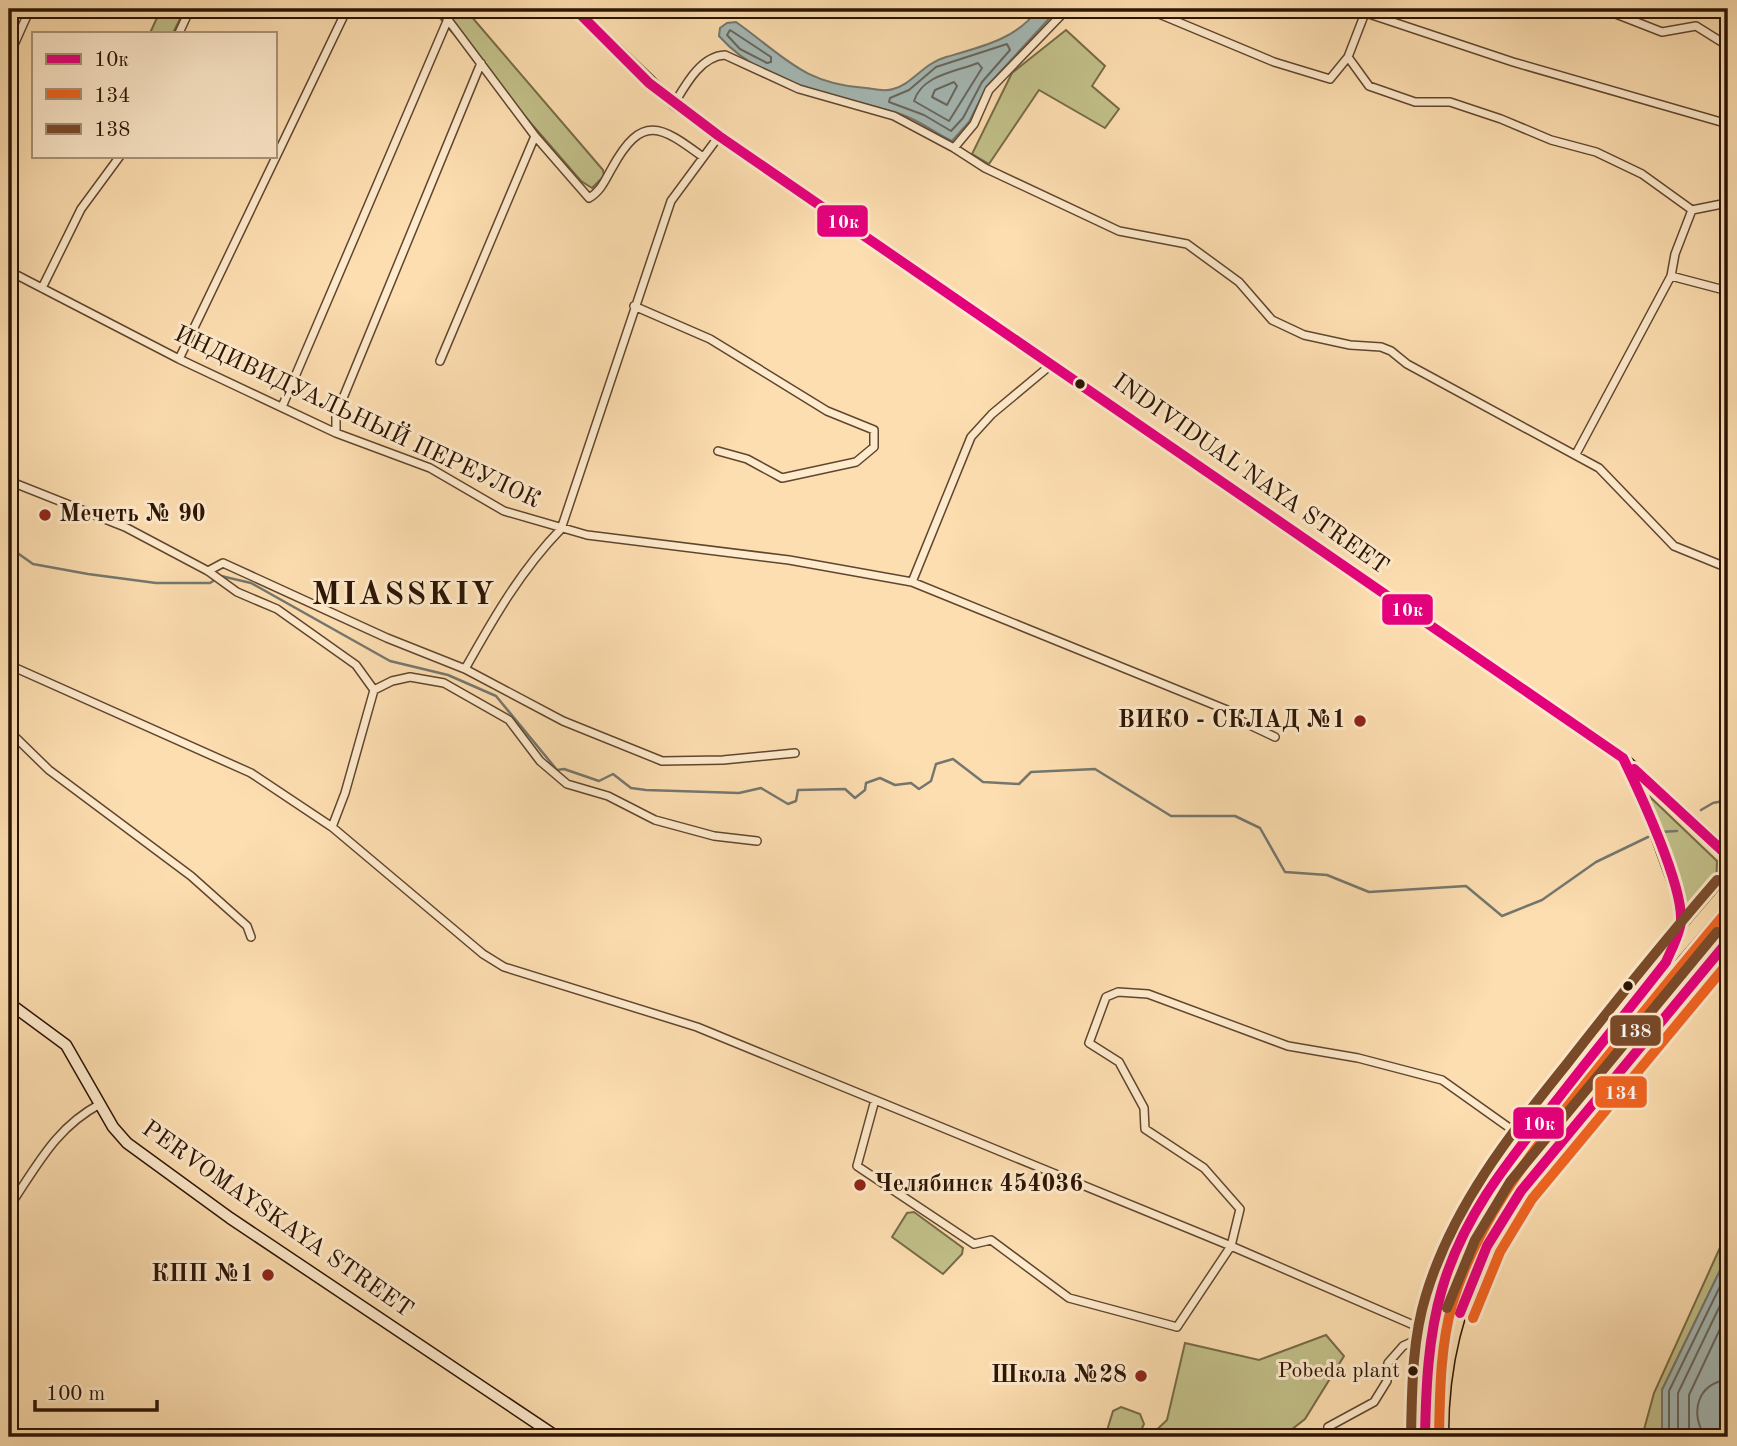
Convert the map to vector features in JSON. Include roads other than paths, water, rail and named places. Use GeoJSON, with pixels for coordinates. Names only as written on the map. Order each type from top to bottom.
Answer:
{"type":"FeatureCollection","features":[{"type":"Feature","properties":{"kind":"main road","name":"INDIVIDUAL'NAYA STREET"},"geometry":{"type":"LineString","coordinates":[[575,9],[674,104],[1623,758],[1728,856]]}},
{"type":"Feature","properties":{"kind":"main road"},"geometry":{"type":"LineString","coordinates":[[1623,758],[1643,799],[1680,901],[1681,924],[1666,962]]}},
{"type":"Feature","properties":{"kind":"main road"},"geometry":{"type":"LineString","coordinates":[[1425,1437],[1432,1333],[1438,1301],[1469,1223],[1490,1184],[1666,962],[1728,889]]}},
{"type":"Feature","properties":{"kind":"main road"},"geometry":{"type":"LineString","coordinates":[[1442,1437],[1442,1405],[1453,1336],[1474,1273],[1502,1219],[1545,1161],[1728,941]]}},
{"type":"Feature","properties":{"kind":"main road","name":"PERVOMAYSKAYA STREET"},"geometry":{"type":"LineString","coordinates":[[9,1003],[65,1045],[120,1135],[147,1160],[498,1400],[557,1437]]}},
{"type":"Feature","properties":{"kind":"street"},"geometry":{"type":"LineString","coordinates":[[9,56],[30,9]]}},
{"type":"Feature","properties":{"kind":"street"},"geometry":{"type":"LineString","coordinates":[[179,32],[190,9]]}},
{"type":"Feature","properties":{"kind":"street"},"geometry":{"type":"LineString","coordinates":[[276,157],[347,9]]}},
{"type":"Feature","properties":{"kind":"street"},"geometry":{"type":"LineString","coordinates":[[440,9],[536,136],[589,198],[598,192],[623,148],[639,134],[655,128],[669,132],[703,157]]}},
{"type":"Feature","properties":{"kind":"street"},"geometry":{"type":"LineString","coordinates":[[954,148],[974,124],[989,90],[1067,9]]}},
{"type":"Feature","properties":{"kind":"street"},"geometry":{"type":"LineString","coordinates":[[1147,9],[1274,62],[1330,79],[1348,57],[1365,13]]}},
{"type":"Feature","properties":{"kind":"street"},"geometry":{"type":"LineString","coordinates":[[1354,9],[1513,62],[1728,124]]}},
{"type":"Feature","properties":{"kind":"street"},"geometry":{"type":"LineString","coordinates":[[1603,9],[1662,32],[1696,26],[1728,46]]}},
{"type":"Feature","properties":{"kind":"street"},"geometry":{"type":"LineString","coordinates":[[282,407],[448,19]]}},
{"type":"Feature","properties":{"kind":"street"},"geometry":{"type":"LineString","coordinates":[[674,104],[701,66],[715,55],[725,55],[760,74],[808,92],[894,116],[918,126],[985,168],[1119,231],[1187,244],[1239,282],[1272,320],[1304,335],[1391,351],[1407,364],[1576,454],[1611,478],[1674,546],[1728,568]]}},
{"type":"Feature","properties":{"kind":"street"},"geometry":{"type":"LineString","coordinates":[[1348,57],[1369,86],[1415,102],[1450,102],[1551,140],[1596,152],[1642,174],[1692,210],[1722,204],[1728,197]]}},
{"type":"Feature","properties":{"kind":"street"},"geometry":{"type":"LineString","coordinates":[[336,433],[336,415],[481,63]]}},
{"type":"Feature","properties":{"kind":"street"},"geometry":{"type":"LineString","coordinates":[[440,361],[536,136]]}},
{"type":"Feature","properties":{"kind":"street"},"geometry":{"type":"LineString","coordinates":[[465,669],[498,609],[538,552],[561,529],[671,201],[719,136]]}},
{"type":"Feature","properties":{"kind":"street"},"geometry":{"type":"LineString","coordinates":[[43,288],[81,209],[119,158]]}},
{"type":"Feature","properties":{"kind":"street"},"geometry":{"type":"LineString","coordinates":[[179,359],[275,158]]}},
{"type":"Feature","properties":{"kind":"street"},"geometry":{"type":"LineString","coordinates":[[1576,454],[1671,276],[1675,254],[1692,210]]}},
{"type":"Feature","properties":{"kind":"street","name":"ИНДИВИДУАЛЬНЫЙ ПЕРЕУЛОК"},"geometry":{"type":"LineString","coordinates":[[9,271],[179,359],[336,433],[430,468],[504,511],[561,529],[674,548],[789,560],[912,582],[1227,710],[1237,719],[1275,737]]}},
{"type":"Feature","properties":{"kind":"street"},"geometry":{"type":"LineString","coordinates":[[1671,276],[1728,291]]}},
{"type":"Feature","properties":{"kind":"street"},"geometry":{"type":"LineString","coordinates":[[634,306],[710,339],[827,411],[874,430],[874,447],[856,461],[782,478],[747,459],[718,451]]}},
{"type":"Feature","properties":{"kind":"street"},"geometry":{"type":"LineString","coordinates":[[912,582],[971,438],[988,418],[1052,364]]}},
{"type":"Feature","properties":{"kind":"street"},"geometry":{"type":"LineString","coordinates":[[9,481],[125,527],[208,570],[237,592],[277,609],[356,665],[374,690]]}},
{"type":"Feature","properties":{"kind":"street"},"geometry":{"type":"LineString","coordinates":[[208,570],[223,564],[387,638],[465,669],[563,721],[662,761],[723,760],[795,753]]}},
{"type":"Feature","properties":{"kind":"street"},"geometry":{"type":"LineString","coordinates":[[9,665],[251,773],[332,827],[483,954],[504,967],[678,1019],[1231,1246],[1432,1333]]}},
{"type":"Feature","properties":{"kind":"street"},"geometry":{"type":"LineString","coordinates":[[332,827],[345,793],[374,690],[392,681],[410,677],[444,683],[509,720],[540,761],[567,785],[608,796],[655,820],[714,836],[757,841]]}},
{"type":"Feature","properties":{"kind":"street"},"geometry":{"type":"LineString","coordinates":[[9,731],[49,770],[191,876],[247,926],[251,937]]}},
{"type":"Feature","properties":{"kind":"street"},"geometry":{"type":"LineString","coordinates":[[875,1100],[857,1166],[974,1244],[991,1240],[1069,1298],[1177,1327],[1231,1246],[1240,1209],[1204,1168],[1145,1129],[1144,1108],[1119,1062],[1089,1043],[1106,997],[1118,992],[1148,994],[1288,1046],[1358,1058],[1443,1080],[1525,1139]]}},
{"type":"Feature","properties":{"kind":"street"},"geometry":{"type":"LineString","coordinates":[[9,1207],[58,1134],[76,1117],[100,1104]]}},
{"type":"Feature","properties":{"kind":"street"},"geometry":{"type":"LineString","coordinates":[[1328,1427],[1374,1402],[1387,1381],[1388,1363],[1403,1346],[1432,1333]]}},
{"type":"Feature","properties":{"kind":"water"},"geometry":{"type":"Polygon","coordinates":[[[1038,9],[1058,9],[987,86],[969,122],[952,141],[907,117],[780,78],[737,53],[719,36],[720,28],[727,23],[736,22],[782,57],[810,74],[844,85],[887,90],[906,83],[938,60],[1009,35],[1020,28],[1038,9]]]}},
{"type":"Feature","properties":{"kind":"water"},"geometry":{"type":"Polygon","coordinates":[[[1728,1254],[1728,1401],[1722,1413],[1728,1427],[1728,1437],[1662,1437],[1662,1390],[1728,1254]]]}},
{"type":"Feature","properties":{"kind":"waterway"},"geometry":{"type":"LineString","coordinates":[[9,547],[33,564],[88,574],[156,583],[210,583],[221,576],[251,583],[390,661],[448,675],[496,696],[557,770],[564,769],[599,781],[613,774],[631,788],[739,793],[761,788],[788,804],[796,801],[798,790],[845,789],[855,798],[865,790],[866,783],[880,778],[895,785],[911,783],[919,789],[931,781],[936,764],[953,759],[983,782],[1019,784],[1031,772],[1095,769],[1171,816],[1235,816],[1260,828],[1285,872],[1327,875],[1369,892],[1466,886],[1502,916],[1542,900],[1596,862],[1648,837]]}},
{"type":"Feature","properties":{"kind":"waterway"},"geometry":{"type":"LineString","coordinates":[[1701,810],[1713,803],[1728,800]]}},
{"type":"Feature","properties":{"kind":"waterway"},"geometry":{"type":"LineString","coordinates":[[1659,832],[1677,831]]}},
{"type":"Feature","properties":{"kind":"place","name":"Мечеть № 90"},"geometry":{"type":"Point","coordinates":[45,515]}},
{"type":"Feature","properties":{"kind":"place","name":"ВИКО - СКЛАД №1"},"geometry":{"type":"Point","coordinates":[1360,721]}},
{"type":"Feature","properties":{"kind":"place","name":"Челябинск 454036"},"geometry":{"type":"Point","coordinates":[860,1185]}},
{"type":"Feature","properties":{"kind":"place","name":"КПП №1"},"geometry":{"type":"Point","coordinates":[268,1275]}},
{"type":"Feature","properties":{"kind":"place","name":"Pobeda plant"},"geometry":{"type":"Point","coordinates":[1413,1371]}},
{"type":"Feature","properties":{"kind":"place","name":"Школа №28"},"geometry":{"type":"Point","coordinates":[1141,1376]}},
{"type":"Feature","properties":{"kind":"district","name":"MIASSKIY"},"geometry":{"type":"Point","coordinates":[404,596]}}]}
